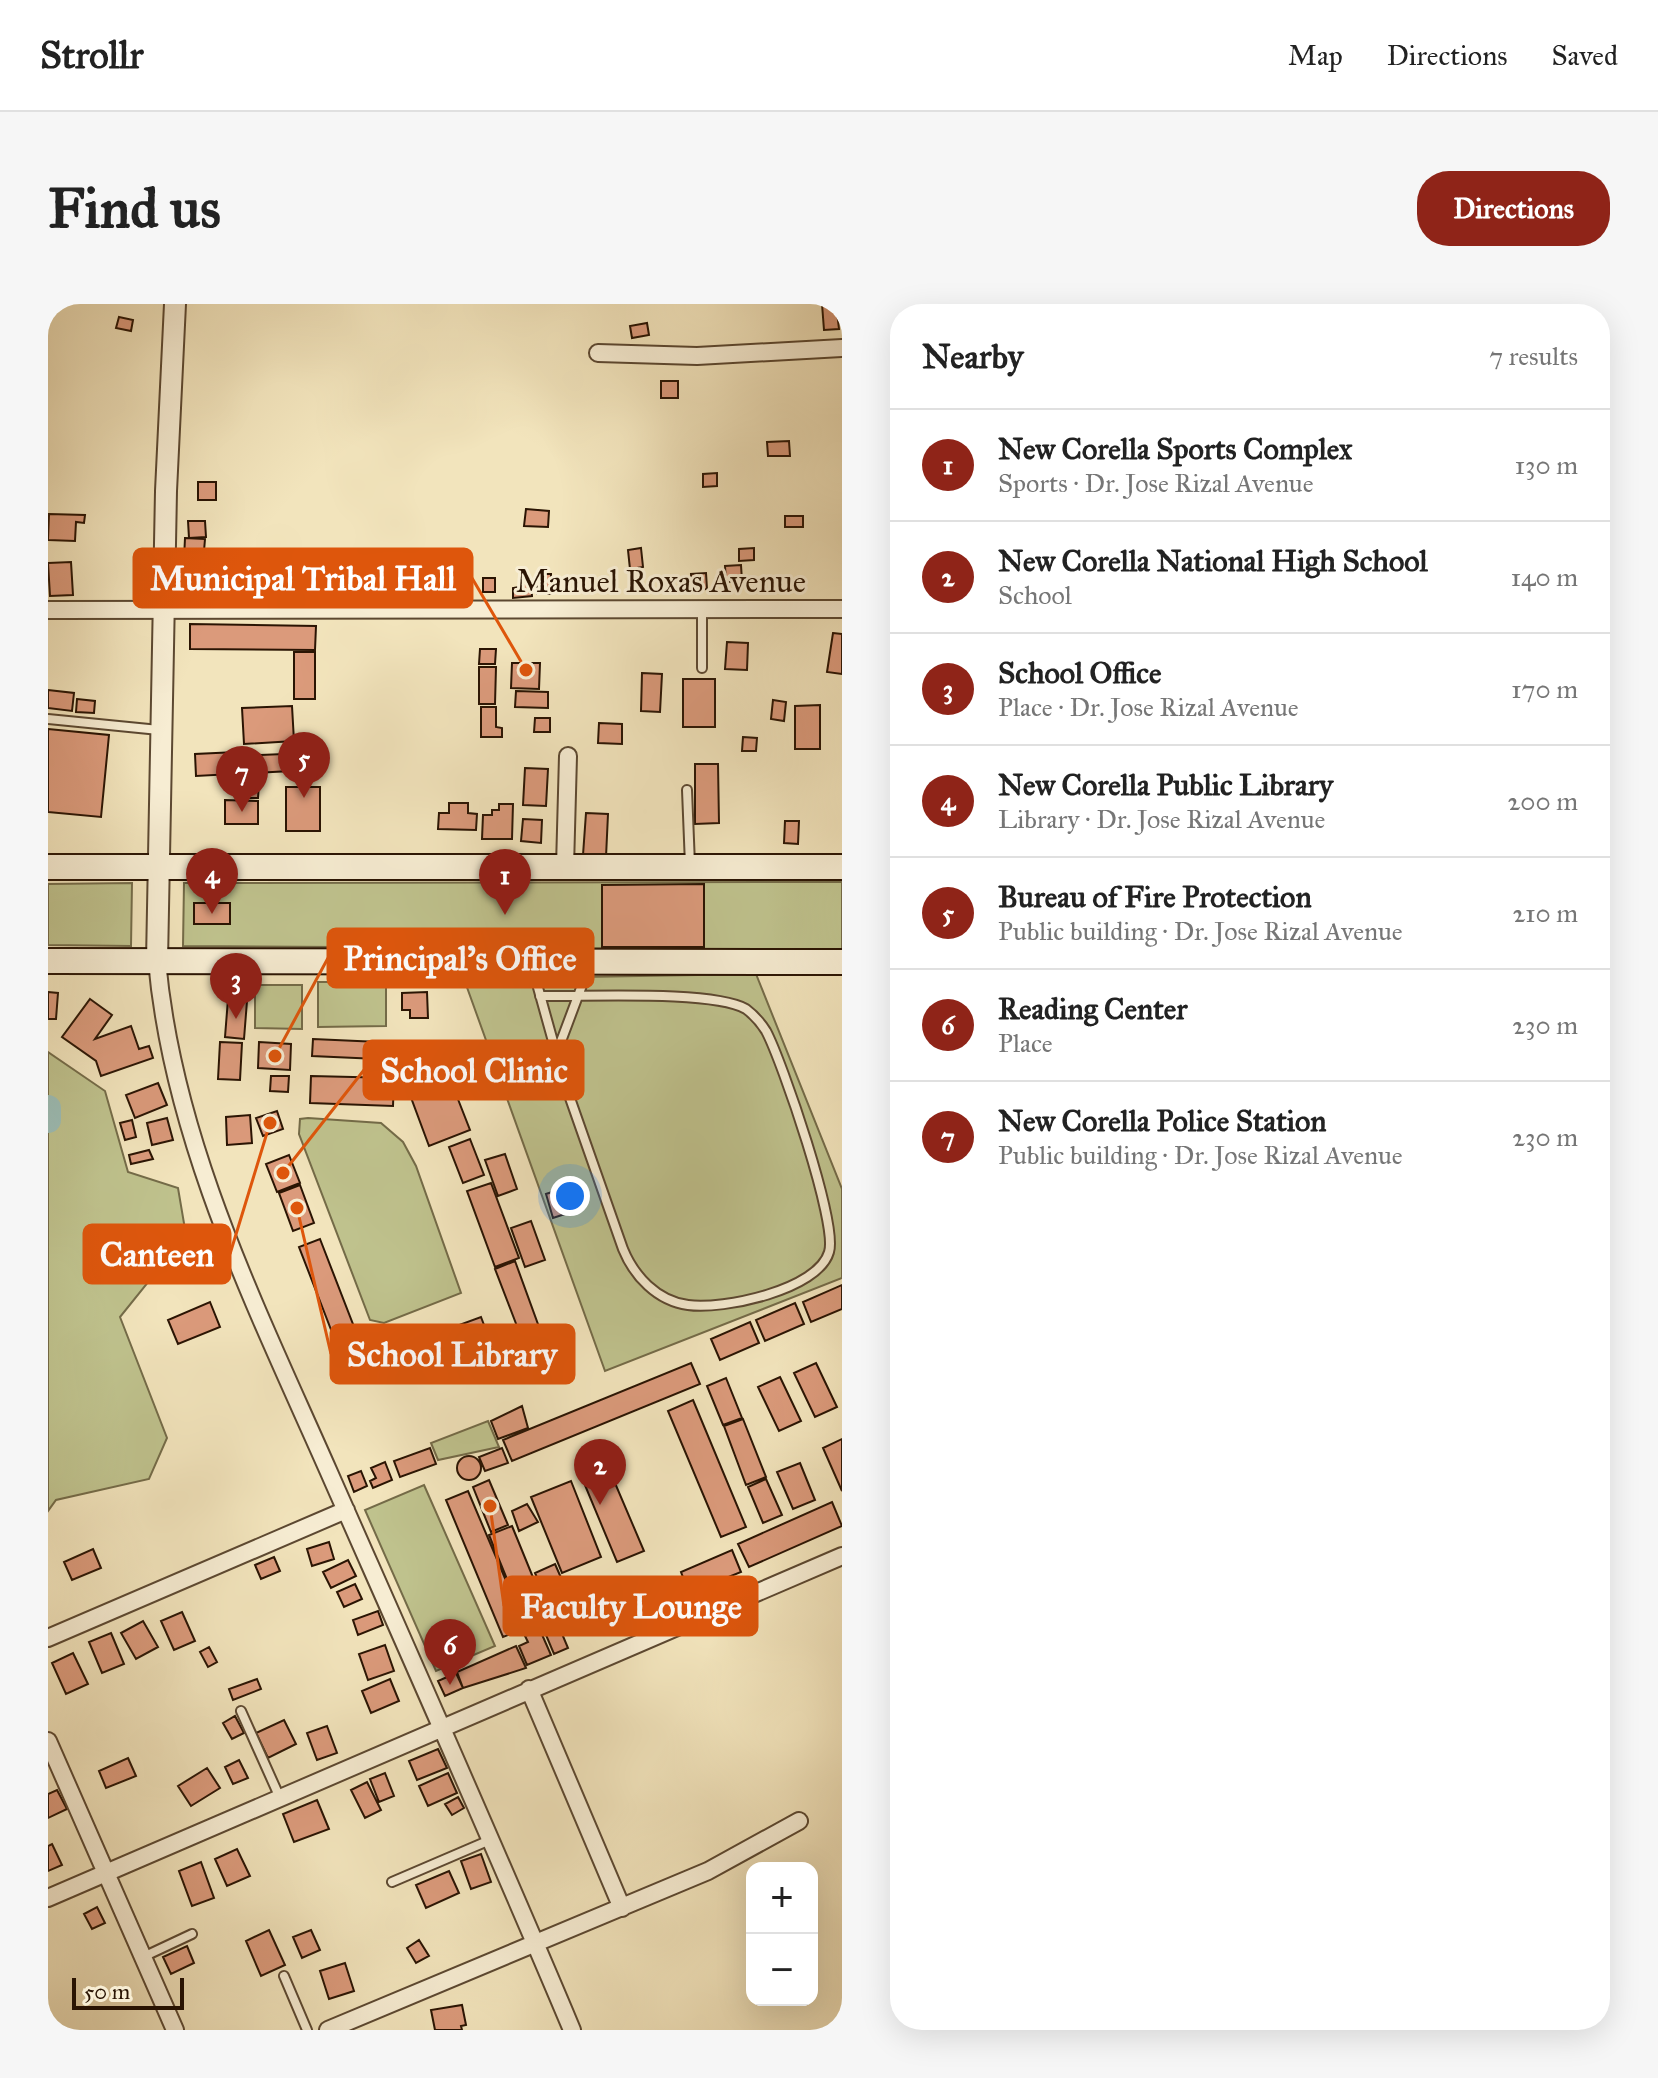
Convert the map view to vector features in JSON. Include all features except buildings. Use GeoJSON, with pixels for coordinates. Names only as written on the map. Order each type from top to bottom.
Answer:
{"type":"FeatureCollection","features":[{"type":"Feature","properties":{"kind":"main road"},"geometry":{"type":"LineString","coordinates":[[48,867],[842,867]]}},
{"type":"Feature","properties":{"kind":"main road"},"geometry":{"type":"LineString","coordinates":[[48,961],[842,962]]}},
{"type":"Feature","properties":{"kind":"street"},"geometry":{"type":"LineString","coordinates":[[175,304],[158,867],[157,961],[165,1025],[214,1203],[572,2030]]}},
{"type":"Feature","properties":{"kind":"street"},"geometry":{"type":"LineString","coordinates":[[598,353],[697,356],[842,348]]}},
{"type":"Feature","properties":{"kind":"street","name":"Manuel Roxas Avenue"},"geometry":{"type":"LineString","coordinates":[[48,610],[842,609]]}},
{"type":"Feature","properties":{"kind":"street"},"geometry":{"type":"LineString","coordinates":[[565,867],[568,756]]}},
{"type":"Feature","properties":{"kind":"street"},"geometry":{"type":"LineString","coordinates":[[48,1638],[346,1510]]}},
{"type":"Feature","properties":{"kind":"street"},"geometry":{"type":"LineString","coordinates":[[48,1898],[842,1556]]}},
{"type":"Feature","properties":{"kind":"street"},"geometry":{"type":"LineString","coordinates":[[529,1689],[622,1908]]}},
{"type":"Feature","properties":{"kind":"street"},"geometry":{"type":"LineString","coordinates":[[48,1741],[175,2030]]}},
{"type":"Feature","properties":{"kind":"street"},"geometry":{"type":"LineString","coordinates":[[328,2030],[708,1871],[799,1821]]}},
{"type":"Feature","properties":{"kind":"lane"},"geometry":{"type":"LineString","coordinates":[[702,610],[702,668]]}},
{"type":"Feature","properties":{"kind":"lane"},"geometry":{"type":"LineString","coordinates":[[48,719],[161,730]]}},
{"type":"Feature","properties":{"kind":"lane"},"geometry":{"type":"LineString","coordinates":[[687,790],[690,867]]}},
{"type":"Feature","properties":{"kind":"lane"},"geometry":{"type":"LineString","coordinates":[[530,962],[556,1053],[623,1249],[630,1267],[644,1283],[666,1298],[687,1305],[717,1305],[785,1288],[822,1267],[829,1253],[831,1237],[824,1197],[773,1047],[759,1020],[747,1010],[715,999],[540,996]]}},
{"type":"Feature","properties":{"kind":"lane"},"geometry":{"type":"LineString","coordinates":[[556,1053],[591,962]]}},
{"type":"Feature","properties":{"kind":"lane"},"geometry":{"type":"LineString","coordinates":[[241,1711],[280,1798]]}},
{"type":"Feature","properties":{"kind":"lane"},"geometry":{"type":"LineString","coordinates":[[392,1882],[490,1840]]}},
{"type":"Feature","properties":{"kind":"lane"},"geometry":{"type":"LineString","coordinates":[[143,1957],[192,1934]]}},
{"type":"Feature","properties":{"kind":"lane"},"geometry":{"type":"LineString","coordinates":[[284,1976],[307,2030]]}},
{"type":"Feature","properties":{"kind":"green space"},"geometry":{"type":"Polygon","coordinates":[[[842,882],[842,950],[183,946],[184,883],[842,882]]]}},
{"type":"Feature","properties":{"kind":"green space"},"geometry":{"type":"Polygon","coordinates":[[[132,883],[131,946],[48,945],[48,884],[132,883]]]}},
{"type":"Feature","properties":{"kind":"green space"},"geometry":{"type":"Polygon","coordinates":[[[756,974],[842,1189],[842,1278],[605,1371],[464,979],[756,974]]]}},
{"type":"Feature","properties":{"kind":"green space"},"geometry":{"type":"Polygon","coordinates":[[[318,982],[386,982],[386,1026],[318,1027],[318,982]]]}},
{"type":"Feature","properties":{"kind":"green space"},"geometry":{"type":"Polygon","coordinates":[[[255,985],[302,985],[302,1029],[255,1028],[255,985]]]}},
{"type":"Feature","properties":{"kind":"green space"},"geometry":{"type":"Polygon","coordinates":[[[48,1052],[105,1091],[128,1172],[178,1188],[186,1235],[120,1317],[167,1438],[149,1479],[56,1500],[48,1511],[48,1052]]]}},
{"type":"Feature","properties":{"kind":"green space"},"geometry":{"type":"Polygon","coordinates":[[[300,1119],[381,1123],[403,1142],[416,1166],[461,1293],[384,1323],[370,1320],[299,1134],[300,1119]]]}},
{"type":"Feature","properties":{"kind":"green space"},"geometry":{"type":"Polygon","coordinates":[[[488,1421],[499,1447],[438,1460],[431,1443],[488,1421]]]}},
{"type":"Feature","properties":{"kind":"green space"},"geometry":{"type":"Polygon","coordinates":[[[424,1485],[495,1646],[436,1671],[365,1510],[424,1485]]]}},
{"type":"Feature","properties":{"kind":"waterway"},"geometry":{"type":"LineString","coordinates":[[48,1108],[48,1120]]}},
{"type":"Feature","properties":{"kind":"place","name":"Municipal Tribal Hall"},"geometry":{"type":"Point","coordinates":[526,670]}},
{"type":"Feature","properties":{"kind":"place","name":"Bureau of Fire Protection"},"geometry":{"type":"Point","coordinates":[304,798]}},
{"type":"Feature","properties":{"kind":"place","name":"New Corella Police Station"},"geometry":{"type":"Point","coordinates":[242,812]}},
{"type":"Feature","properties":{"kind":"place","name":"New Corella Public Library"},"geometry":{"type":"Point","coordinates":[212,914]}},
{"type":"Feature","properties":{"kind":"place","name":"New Corella Sports Complex"},"geometry":{"type":"Point","coordinates":[505,915]}},
{"type":"Feature","properties":{"kind":"place","name":"School Office"},"geometry":{"type":"Point","coordinates":[236,1019]}},
{"type":"Feature","properties":{"kind":"place","name":"Principal's Office"},"geometry":{"type":"Point","coordinates":[275,1056]}},
{"type":"Feature","properties":{"kind":"place","name":"Canteen"},"geometry":{"type":"Point","coordinates":[270,1123]}},
{"type":"Feature","properties":{"kind":"place","name":"School Clinic"},"geometry":{"type":"Point","coordinates":[283,1173]}},
{"type":"Feature","properties":{"kind":"place","name":"School Library"},"geometry":{"type":"Point","coordinates":[297,1208]}},
{"type":"Feature","properties":{"kind":"place","name":"New Corella National High School"},"geometry":{"type":"Point","coordinates":[600,1505]}},
{"type":"Feature","properties":{"kind":"place","name":"Faculty Lounge"},"geometry":{"type":"Point","coordinates":[490,1506]}},
{"type":"Feature","properties":{"kind":"place","name":"Reading Center"},"geometry":{"type":"Point","coordinates":[450,1685]}}]}
